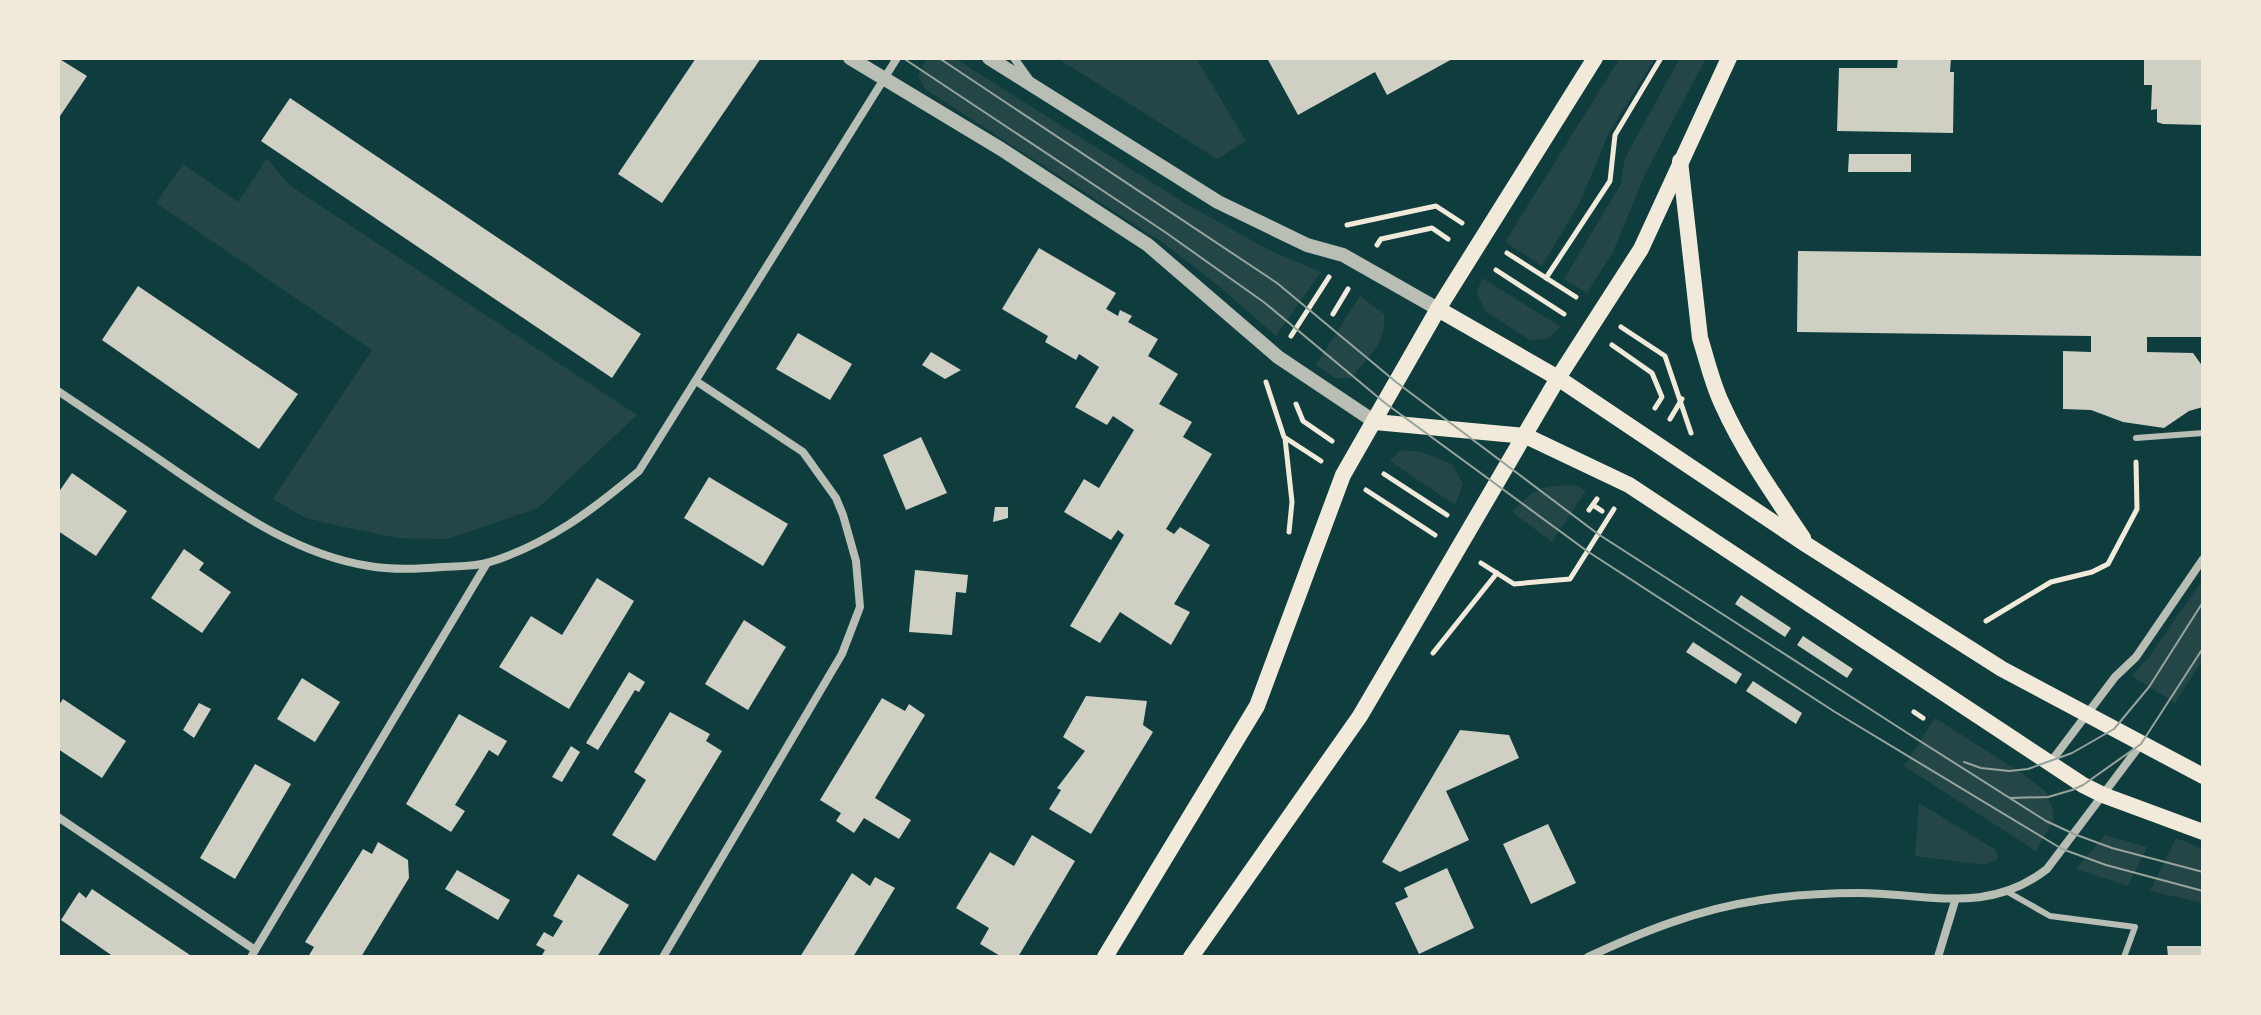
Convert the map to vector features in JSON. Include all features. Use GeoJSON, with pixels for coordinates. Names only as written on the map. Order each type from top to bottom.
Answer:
{"type":"FeatureCollection","features":[{"type":"Feature","properties":{"kind":"main road"},"geometry":{"type":"LineString","coordinates":[[1105,957],[1257,706],[1343,475],[1438,309],[1595,58]]}},
{"type":"Feature","properties":{"kind":"main road"},"geometry":{"type":"LineString","coordinates":[[1191,957],[1360,716],[1558,378],[1641,249],[1729,58]]}},
{"type":"Feature","properties":{"kind":"main road"},"geometry":{"type":"LineString","coordinates":[[1680,159],[1700,338],[1708,366],[1722,404],[1763,478],[1807,545]]}},
{"type":"Feature","properties":{"kind":"main road"},"geometry":{"type":"LineString","coordinates":[[1438,309],[1558,378],[1807,545],[2002,669],[2203,776]]}},
{"type":"Feature","properties":{"kind":"main road"},"geometry":{"type":"LineString","coordinates":[[1375,422],[1526,436],[1629,485],[2050,763],[2103,795],[2203,832]]}},
{"type":"Feature","properties":{"kind":"street"},"geometry":{"type":"LineString","coordinates":[[850,58],[1001,149],[1148,245],[1278,357],[1375,422]]}},
{"type":"Feature","properties":{"kind":"street"},"geometry":{"type":"LineString","coordinates":[[58,391],[232,508],[311,550],[369,566],[430,568],[487,563],[560,532],[590,513],[639,471],[897,58]]}},
{"type":"Feature","properties":{"kind":"street"},"geometry":{"type":"LineString","coordinates":[[989,58],[1218,202],[1307,245],[1343,255],[1438,309]]}},
{"type":"Feature","properties":{"kind":"street"},"geometry":{"type":"LineString","coordinates":[[1014,58],[1034,87]]}},
{"type":"Feature","properties":{"kind":"street"},"geometry":{"type":"LineString","coordinates":[[663,957],[835,666],[860,607],[851,538],[836,498],[821,474],[803,452],[696,381]]}},
{"type":"Feature","properties":{"kind":"street"},"geometry":{"type":"LineString","coordinates":[[2050,763],[2115,677],[2136,657],[2203,559]]}},
{"type":"Feature","properties":{"kind":"street"},"geometry":{"type":"LineString","coordinates":[[58,817],[253,953],[487,563]]}},
{"type":"Feature","properties":{"kind":"street"},"geometry":{"type":"LineString","coordinates":[[1588,957],[1644,931],[1702,911],[1760,900],[1861,893],[1955,901],[2005,891],[2035,878],[2047,869],[2141,744]]}},
{"type":"Feature","properties":{"kind":"street"},"geometry":{"type":"LineString","coordinates":[[1938,957],[1955,901]]}},
{"type":"Feature","properties":{"kind":"lane"},"geometry":{"type":"LineString","coordinates":[[2136,438],[2203,433]]}},
{"type":"Feature","properties":{"kind":"lane"},"geometry":{"type":"LineString","coordinates":[[2005,891],[2050,916],[2135,927],[2124,957]]}},
{"type":"Feature","properties":{"kind":"path"},"geometry":{"type":"LineString","coordinates":[[1546,278],[1610,181],[1615,135],[1661,58]]}},
{"type":"Feature","properties":{"kind":"path"},"geometry":{"type":"LineString","coordinates":[[1364,223],[1436,206],[1458,221]]}},
{"type":"Feature","properties":{"kind":"path"},"geometry":{"type":"LineString","coordinates":[[1374,249],[1381,239],[1432,228],[1448,239]]}},
{"type":"Feature","properties":{"kind":"path"},"geometry":{"type":"LineString","coordinates":[[1503,250],[1577,298]]}},
{"type":"Feature","properties":{"kind":"path"},"geometry":{"type":"LineString","coordinates":[[1488,265],[1566,316]]}},
{"type":"Feature","properties":{"kind":"path"},"geometry":{"type":"LineString","coordinates":[[1333,314],[1348,289]]}},
{"type":"Feature","properties":{"kind":"path"},"geometry":{"type":"LineString","coordinates":[[1287,343],[1317,296]]}},
{"type":"Feature","properties":{"kind":"path"},"geometry":{"type":"LineString","coordinates":[[1620,326],[1665,356],[1682,399]]}},
{"type":"Feature","properties":{"kind":"path"},"geometry":{"type":"LineString","coordinates":[[1608,342],[1652,373],[1662,397],[1655,408]]}},
{"type":"Feature","properties":{"kind":"path"},"geometry":{"type":"LineString","coordinates":[[1265,378],[1284,437],[1292,502],[1289,534]]}},
{"type":"Feature","properties":{"kind":"path"},"geometry":{"type":"LineString","coordinates":[[1293,395],[1303,421],[1333,441]]}},
{"type":"Feature","properties":{"kind":"path"},"geometry":{"type":"LineString","coordinates":[[1284,437],[1306,451]]}},
{"type":"Feature","properties":{"kind":"path"},"geometry":{"type":"LineString","coordinates":[[1986,621],[2051,582],[2092,572],[2108,564],[2137,509],[2136,438]]}},
{"type":"Feature","properties":{"kind":"path"},"geometry":{"type":"LineString","coordinates":[[1384,474],[1448,516]]}},
{"type":"Feature","properties":{"kind":"path"},"geometry":{"type":"LineString","coordinates":[[1374,495],[1435,535]]}},
{"type":"Feature","properties":{"kind":"path"},"geometry":{"type":"LineString","coordinates":[[1593,504],[1602,511]]}},
{"type":"Feature","properties":{"kind":"path"},"geometry":{"type":"LineString","coordinates":[[1497,573],[1514,584],[1570,579],[1609,516]]}},
{"type":"Feature","properties":{"kind":"path"},"geometry":{"type":"LineString","coordinates":[[1914,712],[1923,718]]}},
{"type":"Feature","properties":{"kind":"shaded area"},"geometry":{"type":"Polygon","coordinates":[[[927,58],[954,58],[1188,205],[1269,250],[1321,272],[1276,336],[1163,243],[925,89],[918,76],[927,58]]]}},
{"type":"Feature","properties":{"kind":"shaded area"},"geometry":{"type":"Polygon","coordinates":[[[1057,58],[1196,58],[1246,141],[1217,159],[1057,58]]]}},
{"type":"Feature","properties":{"kind":"shaded area"},"geometry":{"type":"Polygon","coordinates":[[[1620,58],[1655,58],[1608,135],[1579,204],[1542,266],[1505,242],[1620,58]]]}},
{"type":"Feature","properties":{"kind":"shaded area"},"geometry":{"type":"Polygon","coordinates":[[[1680,58],[1706,58],[1645,174],[1613,252],[1587,293],[1564,279],[1621,184],[1625,158],[1680,58]]]}},
{"type":"Feature","properties":{"kind":"shaded area"},"geometry":{"type":"Polygon","coordinates":[[[267,158],[289,185],[637,415],[538,508],[447,539],[398,538],[330,524],[304,517],[273,499],[372,350],[156,203],[183,164],[238,202],[267,158]]]}},
{"type":"Feature","properties":{"kind":"shaded area"},"geometry":{"type":"Polygon","coordinates":[[[1482,278],[1561,327],[1547,339],[1530,340],[1485,311],[1477,293],[1482,278]]]}},
{"type":"Feature","properties":{"kind":"shaded area"},"geometry":{"type":"Polygon","coordinates":[[[1360,296],[1384,314],[1383,333],[1375,349],[1351,378],[1335,378],[1316,365],[1360,296]]]}},
{"type":"Feature","properties":{"kind":"shaded area"},"geometry":{"type":"Polygon","coordinates":[[[1401,450],[1421,452],[1452,464],[1463,484],[1455,505],[1390,461],[1401,450]]]}},
{"type":"Feature","properties":{"kind":"shaded area"},"geometry":{"type":"Polygon","coordinates":[[[1573,485],[1586,490],[1552,542],[1512,512],[1539,490],[1573,485]]]}},
{"type":"Feature","properties":{"kind":"shaded area"},"geometry":{"type":"Polygon","coordinates":[[[2203,579],[2203,659],[2175,703],[2132,676],[2150,656],[2203,579]]]}},
{"type":"Feature","properties":{"kind":"shaded area"},"geometry":{"type":"Polygon","coordinates":[[[1935,718],[2046,792],[2053,810],[2053,821],[2036,851],[1904,766],[1935,718]]]}},
{"type":"Feature","properties":{"kind":"shaded area"},"geometry":{"type":"Polygon","coordinates":[[[1919,803],[1996,850],[1998,859],[1985,865],[1915,856],[1919,803]]]}},
{"type":"Feature","properties":{"kind":"shaded area"},"geometry":{"type":"Polygon","coordinates":[[[2105,835],[2147,847],[2128,886],[2076,869],[2105,835]]]}},
{"type":"Feature","properties":{"kind":"shaded area"},"geometry":{"type":"Polygon","coordinates":[[[2176,838],[2203,849],[2203,903],[2150,891],[2176,838]]]}},
{"type":"Feature","properties":{"kind":"building"},"geometry":{"type":"Polygon","coordinates":[[[58,58],[87,76],[58,119],[58,58]]]}},
{"type":"Feature","properties":{"kind":"building"},"geometry":{"type":"Polygon","coordinates":[[[696,58],[761,58],[662,203],[618,174],[696,58]]]}},
{"type":"Feature","properties":{"kind":"building"},"geometry":{"type":"Polygon","coordinates":[[[1267,58],[1454,58],[1387,95],[1375,72],[1298,115],[1267,58]]]}},
{"type":"Feature","properties":{"kind":"building"},"geometry":{"type":"Polygon","coordinates":[[[1898,58],[1951,58],[1950,72],[1954,72],[1953,133],[1837,131],[1839,68],[1897,68],[1898,58]]]}},
{"type":"Feature","properties":{"kind":"building"},"geometry":{"type":"Polygon","coordinates":[[[2144,58],[2203,58],[2203,125],[2157,122],[2157,109],[2151,110],[2152,85],[2144,85],[2144,58]]]}},
{"type":"Feature","properties":{"kind":"building"},"geometry":{"type":"Polygon","coordinates":[[[290,98],[641,334],[612,378],[261,141],[290,98]]]}},
{"type":"Feature","properties":{"kind":"building"},"geometry":{"type":"Polygon","coordinates":[[[1849,154],[1911,154],[1911,172],[1848,172],[1849,154]]]}},
{"type":"Feature","properties":{"kind":"building"},"geometry":{"type":"Polygon","coordinates":[[[1039,248],[1116,293],[1106,309],[1118,316],[1120,310],[1132,316],[1128,322],[1158,339],[1148,356],[1178,374],[1159,404],[1192,422],[1183,437],[1212,454],[1166,529],[1174,534],[1180,527],[1210,545],[1174,604],[1190,612],[1171,645],[1120,612],[1100,643],[1070,626],[1124,535],[1118,530],[1111,540],[1064,512],[1084,479],[1099,488],[1134,430],[1113,416],[1107,425],[1075,407],[1099,367],[1079,354],[1076,360],[1045,342],[1048,336],[1002,309],[1039,248]]]}},
{"type":"Feature","properties":{"kind":"building"},"geometry":{"type":"Polygon","coordinates":[[[1798,251],[2203,256],[2203,337],[2147,337],[2147,352],[2193,353],[2203,367],[2203,407],[2189,411],[2164,428],[2123,422],[2091,410],[2063,409],[2063,351],[2091,352],[2091,336],[1797,332],[1798,251]]]}},
{"type":"Feature","properties":{"kind":"building"},"geometry":{"type":"Polygon","coordinates":[[[138,286],[298,394],[259,449],[102,340],[138,286]]]}},
{"type":"Feature","properties":{"kind":"building"},"geometry":{"type":"Polygon","coordinates":[[[798,333],[852,364],[830,400],[776,369],[798,333]]]}},
{"type":"Feature","properties":{"kind":"building"},"geometry":{"type":"Polygon","coordinates":[[[931,352],[961,370],[945,379],[922,365],[931,352]]]}},
{"type":"Feature","properties":{"kind":"building"},"geometry":{"type":"Polygon","coordinates":[[[921,437],[947,493],[906,510],[883,455],[921,437]]]}},
{"type":"Feature","properties":{"kind":"building"},"geometry":{"type":"Polygon","coordinates":[[[72,473],[127,511],[96,556],[58,531],[58,493],[72,473]]]}},
{"type":"Feature","properties":{"kind":"building"},"geometry":{"type":"Polygon","coordinates":[[[709,477],[788,524],[763,566],[684,518],[709,477]]]}},
{"type":"Feature","properties":{"kind":"building"},"geometry":{"type":"Polygon","coordinates":[[[995,507],[1008,507],[1008,518],[993,522],[995,507]]]}},
{"type":"Feature","properties":{"kind":"building"},"geometry":{"type":"Polygon","coordinates":[[[184,549],[204,563],[199,570],[231,592],[202,633],[151,598],[184,549]]]}},
{"type":"Feature","properties":{"kind":"building"},"geometry":{"type":"Polygon","coordinates":[[[915,570],[968,575],[966,593],[956,592],[952,635],[909,632],[915,570]]]}},
{"type":"Feature","properties":{"kind":"building"},"geometry":{"type":"Polygon","coordinates":[[[597,578],[634,601],[569,709],[499,667],[531,616],[562,635],[597,578]]]}},
{"type":"Feature","properties":{"kind":"building"},"geometry":{"type":"Polygon","coordinates":[[[1741,595],[1791,628],[1785,637],[1735,604],[1741,595]]]}},
{"type":"Feature","properties":{"kind":"building"},"geometry":{"type":"Polygon","coordinates":[[[744,620],[786,647],[748,710],[705,684],[744,620]]]}},
{"type":"Feature","properties":{"kind":"building"},"geometry":{"type":"Polygon","coordinates":[[[1803,636],[1853,669],[1847,678],[1797,645],[1803,636]]]}},
{"type":"Feature","properties":{"kind":"building"},"geometry":{"type":"Polygon","coordinates":[[[1693,642],[1742,674],[1736,684],[1686,652],[1693,642]]]}},
{"type":"Feature","properties":{"kind":"building"},"geometry":{"type":"Polygon","coordinates":[[[629,672],[645,682],[639,692],[635,690],[598,750],[586,743],[629,672]]]}},
{"type":"Feature","properties":{"kind":"building"},"geometry":{"type":"Polygon","coordinates":[[[302,678],[340,702],[315,742],[277,719],[302,678]]]}},
{"type":"Feature","properties":{"kind":"building"},"geometry":{"type":"Polygon","coordinates":[[[1753,681],[1802,713],[1796,724],[1746,691],[1753,681]]]}},
{"type":"Feature","properties":{"kind":"building"},"geometry":{"type":"Polygon","coordinates":[[[1086,696],[1147,701],[1143,725],[1153,732],[1091,834],[1049,809],[1061,790],[1057,788],[1085,751],[1063,737],[1086,696]]]}},
{"type":"Feature","properties":{"kind":"building"},"geometry":{"type":"Polygon","coordinates":[[[882,698],[905,711],[909,704],[925,715],[875,798],[911,820],[899,839],[864,818],[854,833],[836,821],[841,813],[820,800],[882,698]]]}},
{"type":"Feature","properties":{"kind":"building"},"geometry":{"type":"Polygon","coordinates":[[[63,699],[126,741],[102,778],[58,749],[58,706],[63,699]]]}},
{"type":"Feature","properties":{"kind":"building"},"geometry":{"type":"Polygon","coordinates":[[[199,703],[211,709],[194,738],[183,730],[199,703]]]}},
{"type":"Feature","properties":{"kind":"building"},"geometry":{"type":"Polygon","coordinates":[[[670,712],[710,734],[706,741],[722,751],[655,861],[612,835],[646,780],[634,772],[670,712]]]}},
{"type":"Feature","properties":{"kind":"building"},"geometry":{"type":"Polygon","coordinates":[[[459,714],[507,741],[498,756],[489,750],[455,805],[465,811],[451,832],[406,804],[459,714]]]}},
{"type":"Feature","properties":{"kind":"building"},"geometry":{"type":"Polygon","coordinates":[[[1460,730],[1509,735],[1519,758],[1446,791],[1469,840],[1400,872],[1382,862],[1460,730]]]}},
{"type":"Feature","properties":{"kind":"building"},"geometry":{"type":"Polygon","coordinates":[[[571,746],[580,752],[562,782],[552,777],[571,746]]]}},
{"type":"Feature","properties":{"kind":"building"},"geometry":{"type":"Polygon","coordinates":[[[255,764],[291,784],[235,879],[200,858],[255,764]]]}},
{"type":"Feature","properties":{"kind":"building"},"geometry":{"type":"Polygon","coordinates":[[[1548,824],[1576,883],[1531,904],[1503,844],[1548,824]]]}},
{"type":"Feature","properties":{"kind":"building"},"geometry":{"type":"Polygon","coordinates":[[[1032,835],[1075,861],[1018,957],[1002,957],[980,944],[989,928],[956,908],[990,852],[1014,866],[1032,835]]]}},
{"type":"Feature","properties":{"kind":"building"},"geometry":{"type":"Polygon","coordinates":[[[378,842],[408,860],[409,878],[361,957],[308,957],[314,947],[305,942],[363,849],[372,854],[378,842]]]}},
{"type":"Feature","properties":{"kind":"building"},"geometry":{"type":"Polygon","coordinates":[[[1447,868],[1474,928],[1419,954],[1395,903],[1408,897],[1404,888],[1447,868]]]}},
{"type":"Feature","properties":{"kind":"building"},"geometry":{"type":"Polygon","coordinates":[[[457,870],[510,900],[498,920],[445,889],[457,870]]]}},
{"type":"Feature","properties":{"kind":"building"},"geometry":{"type":"Polygon","coordinates":[[[852,873],[870,886],[875,877],[895,888],[853,957],[800,957],[852,873]]]}},
{"type":"Feature","properties":{"kind":"building"},"geometry":{"type":"Polygon","coordinates":[[[578,874],[629,905],[597,957],[541,957],[545,950],[536,945],[544,932],[553,937],[563,921],[553,916],[578,874]]]}},
{"type":"Feature","properties":{"kind":"building"},"geometry":{"type":"Polygon","coordinates":[[[92,889],[193,957],[114,957],[61,920],[79,892],[86,898],[92,889]]]}},
{"type":"Feature","properties":{"kind":"building"},"geometry":{"type":"Polygon","coordinates":[[[2167,946],[2203,946],[2203,957],[2168,957],[2167,946]]]}},
{"type":"Feature","properties":{"kind":"tram line"},"geometry":{"type":"LineString","coordinates":[[903,58],[1165,232],[1265,303],[1385,403],[1587,551],[1835,712],[2062,849],[2106,865],[2203,891]]}},
{"type":"Feature","properties":{"kind":"tram line"},"geometry":{"type":"LineString","coordinates":[[939,58],[1277,283],[1396,382],[1598,534],[2046,821],[2112,848],[2203,872]]}},
{"type":"Feature","properties":{"kind":"tram line"},"geometry":{"type":"LineString","coordinates":[[1964,762],[1981,768],[2009,771],[2028,769],[2072,753],[2114,729],[2149,687],[2203,602]]}},
{"type":"Feature","properties":{"kind":"tram line"},"geometry":{"type":"LineString","coordinates":[[2010,798],[2048,797],[2072,790],[2141,744],[2203,648]]}}]}
